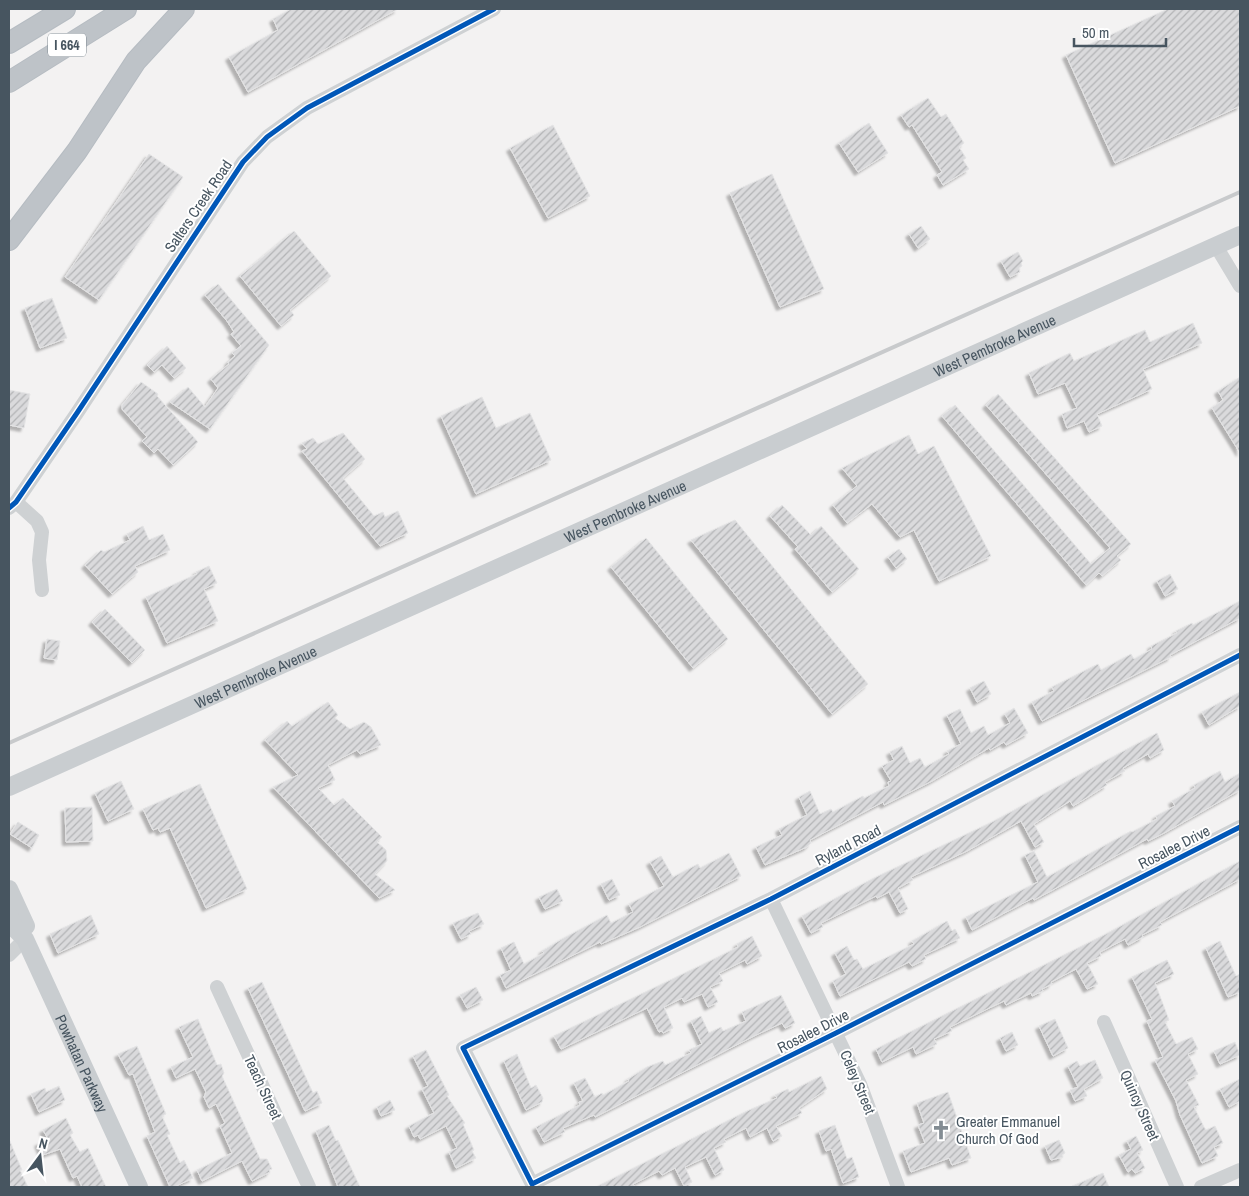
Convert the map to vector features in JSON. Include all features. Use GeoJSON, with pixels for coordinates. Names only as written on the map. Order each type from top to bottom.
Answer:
{"type":"FeatureCollection","features":[{"type":"Feature","properties":{"kind":"highway","name":"I 664"},"geometry":{"type":"LineString","coordinates":[[9,43],[64,9]]}},
{"type":"Feature","properties":{"kind":"highway","name":"I 664"},"geometry":{"type":"LineString","coordinates":[[9,82],[126,9]]}},
{"type":"Feature","properties":{"kind":"highway"},"geometry":{"type":"LineString","coordinates":[[9,240],[77,151],[136,62],[184,9]]}},
{"type":"Feature","properties":{"kind":"main road","name":"West Pembroke Avenue"},"geometry":{"type":"LineString","coordinates":[[9,786],[1240,235]]}},
{"type":"Feature","properties":{"kind":"main road","name":"Powhatan Parkway"},"geometry":{"type":"LineString","coordinates":[[9,889],[26,928],[25,939]]}},
{"type":"Feature","properties":{"kind":"main road","name":"Powhatan Parkway"},"geometry":{"type":"LineString","coordinates":[[9,915],[16,930],[25,939],[139,1187]]}},
{"type":"Feature","properties":{"kind":"street","name":"Salters Creek Road"},"geometry":{"type":"LineString","coordinates":[[12,505],[78,413],[243,162],[267,137],[307,108],[494,9]]}},
{"type":"Feature","properties":{"kind":"street"},"geometry":{"type":"LineString","coordinates":[[1216,246],[1240,286]]}},
{"type":"Feature","properties":{"kind":"street"},"geometry":{"type":"LineString","coordinates":[[12,505],[38,522],[42,532],[39,560],[42,590]]}},
{"type":"Feature","properties":{"kind":"street","name":"Ryland Road"},"geometry":{"type":"LineString","coordinates":[[463,1048],[771,899],[1240,655]]}},
{"type":"Feature","properties":{"kind":"street","name":"Rosalee Drive"},"geometry":{"type":"LineString","coordinates":[[463,1048],[532,1184],[836,1033],[1240,828]]}},
{"type":"Feature","properties":{"kind":"street","name":"Celey Street"},"geometry":{"type":"LineString","coordinates":[[771,899],[860,1084],[898,1187]]}},
{"type":"Feature","properties":{"kind":"street"},"geometry":{"type":"LineString","coordinates":[[9,955],[25,939]]}},
{"type":"Feature","properties":{"kind":"street","name":"Teach Street"},"geometry":{"type":"LineString","coordinates":[[217,987],[309,1187]]}},
{"type":"Feature","properties":{"kind":"street","name":"Quincy Street"},"geometry":{"type":"LineString","coordinates":[[1104,1022],[1177,1187]]}},
{"type":"Feature","properties":{"kind":"street"},"geometry":{"type":"LineString","coordinates":[[1201,1187],[1240,1170]]}},
{"type":"Feature","properties":{"kind":"building"},"geometry":{"type":"Polygon","coordinates":[[[291,9],[398,9],[248,92],[229,57],[278,30],[273,19],[291,9]]]}},
{"type":"Feature","properties":{"kind":"building"},"geometry":{"type":"Polygon","coordinates":[[[1168,9],[1240,9],[1240,106],[1115,163],[1066,55],[1168,9]]]}},
{"type":"Feature","properties":{"kind":"building"},"geometry":{"type":"Polygon","coordinates":[[[928,98],[941,117],[946,114],[964,143],[959,147],[966,158],[963,160],[969,169],[943,185],[937,175],[942,172],[912,125],[909,127],[901,115],[928,98]]]}},
{"type":"Feature","properties":{"kind":"building"},"geometry":{"type":"Polygon","coordinates":[[[869,123],[888,153],[858,172],[839,143],[869,123]]]}},
{"type":"Feature","properties":{"kind":"building"},"geometry":{"type":"Polygon","coordinates":[[[553,125],[590,196],[548,218],[510,148],[553,125]]]}},
{"type":"Feature","properties":{"kind":"building"},"geometry":{"type":"Polygon","coordinates":[[[149,154],[183,177],[99,300],[65,277],[149,154]]]}},
{"type":"Feature","properties":{"kind":"building"},"geometry":{"type":"Polygon","coordinates":[[[772,174],[824,289],[780,307],[730,193],[772,174]]]}},
{"type":"Feature","properties":{"kind":"building"},"geometry":{"type":"Polygon","coordinates":[[[921,226],[930,239],[918,248],[909,234],[921,226]]]}},
{"type":"Feature","properties":{"kind":"building"},"geometry":{"type":"Polygon","coordinates":[[[294,231],[331,276],[290,310],[294,315],[281,326],[240,276],[294,231]]]}},
{"type":"Feature","properties":{"kind":"building"},"geometry":{"type":"Polygon","coordinates":[[[1018,252],[1023,261],[1021,263],[1022,266],[1019,268],[1020,272],[1010,277],[1001,261],[1018,252]]]}},
{"type":"Feature","properties":{"kind":"building"},"geometry":{"type":"Polygon","coordinates":[[[218,284],[269,345],[210,429],[170,402],[188,387],[205,407],[218,388],[211,379],[229,364],[228,362],[235,356],[232,353],[241,346],[231,334],[234,332],[227,321],[205,295],[218,284]]]}},
{"type":"Feature","properties":{"kind":"building"},"geometry":{"type":"Polygon","coordinates":[[[52,298],[67,338],[40,348],[25,308],[52,298]]]}},
{"type":"Feature","properties":{"kind":"building"},"geometry":{"type":"Polygon","coordinates":[[[1193,323],[1202,343],[1143,369],[1152,389],[1097,414],[1102,426],[1089,432],[1084,421],[1067,428],[1062,414],[1077,408],[1065,383],[1038,394],[1029,373],[1070,353],[1074,361],[1145,330],[1150,342],[1193,323]]]}},
{"type":"Feature","properties":{"kind":"building"},"geometry":{"type":"Polygon","coordinates":[[[167,346],[186,368],[174,378],[162,365],[154,372],[147,365],[167,346]]]}},
{"type":"Feature","properties":{"kind":"building"},"geometry":{"type":"Polygon","coordinates":[[[1240,377],[1240,453],[1212,408],[1223,400],[1218,391],[1240,377]]]}},
{"type":"Feature","properties":{"kind":"building"},"geometry":{"type":"Polygon","coordinates":[[[141,382],[158,394],[157,396],[198,442],[173,465],[158,449],[154,453],[142,441],[147,437],[122,409],[122,405],[141,382]]]}},
{"type":"Feature","properties":{"kind":"building"},"geometry":{"type":"Polygon","coordinates":[[[9,390],[30,394],[24,428],[9,425],[9,390]]]}},
{"type":"Feature","properties":{"kind":"building"},"geometry":{"type":"Polygon","coordinates":[[[998,394],[1131,544],[1117,556],[1121,560],[1102,576],[1099,573],[1086,585],[942,416],[955,405],[1091,564],[1110,548],[986,405],[998,394]]]}},
{"type":"Feature","properties":{"kind":"building"},"geometry":{"type":"Polygon","coordinates":[[[482,397],[496,428],[530,413],[551,460],[476,494],[441,416],[482,397]]]}},
{"type":"Feature","properties":{"kind":"building"},"geometry":{"type":"Polygon","coordinates":[[[343,433],[365,459],[343,478],[374,516],[383,512],[385,517],[398,511],[408,533],[380,546],[302,451],[307,449],[302,443],[313,438],[318,444],[343,433]]]}},
{"type":"Feature","properties":{"kind":"building"},"geometry":{"type":"Polygon","coordinates":[[[909,435],[918,454],[934,446],[991,556],[939,581],[914,530],[900,537],[872,504],[847,523],[833,505],[857,486],[842,468],[909,435]]]}},
{"type":"Feature","properties":{"kind":"building"},"geometry":{"type":"Polygon","coordinates":[[[782,505],[811,535],[821,526],[859,569],[832,592],[795,549],[798,547],[770,516],[782,505]]]}},
{"type":"Feature","properties":{"kind":"building"},"geometry":{"type":"Polygon","coordinates":[[[735,520],[868,684],[832,714],[691,540],[735,520]]]}},
{"type":"Feature","properties":{"kind":"building"},"geometry":{"type":"Polygon","coordinates":[[[143,526],[149,540],[163,534],[170,550],[135,566],[138,572],[112,594],[85,565],[101,550],[104,552],[130,540],[127,534],[143,526]]]}},
{"type":"Feature","properties":{"kind":"building"},"geometry":{"type":"Polygon","coordinates":[[[646,538],[728,639],[693,668],[611,567],[646,538]]]}},
{"type":"Feature","properties":{"kind":"building"},"geometry":{"type":"Polygon","coordinates":[[[899,549],[907,559],[896,568],[888,557],[899,549]]]}},
{"type":"Feature","properties":{"kind":"building"},"geometry":{"type":"Polygon","coordinates":[[[209,566],[217,583],[204,589],[218,621],[167,643],[146,597],[197,574],[196,572],[209,566]]]}},
{"type":"Feature","properties":{"kind":"building"},"geometry":{"type":"Polygon","coordinates":[[[1170,574],[1178,589],[1165,596],[1157,581],[1170,574]]]}},
{"type":"Feature","properties":{"kind":"building"},"geometry":{"type":"Polygon","coordinates":[[[1240,601],[1240,618],[1170,655],[1171,657],[1042,721],[1032,702],[1054,691],[1052,687],[1098,664],[1101,670],[1131,654],[1134,659],[1152,649],[1151,646],[1177,633],[1176,631],[1192,623],[1193,625],[1240,601]]]}},
{"type":"Feature","properties":{"kind":"building"},"geometry":{"type":"Polygon","coordinates":[[[105,609],[145,650],[132,663],[92,622],[105,609]]]}},
{"type":"Feature","properties":{"kind":"building"},"geometry":{"type":"Polygon","coordinates":[[[47,639],[60,641],[57,660],[44,658],[47,639]]]}},
{"type":"Feature","properties":{"kind":"building"},"geometry":{"type":"Polygon","coordinates":[[[984,681],[991,694],[977,702],[970,688],[984,681]]]}},
{"type":"Feature","properties":{"kind":"building"},"geometry":{"type":"Polygon","coordinates":[[[1240,692],[1240,706],[1209,725],[1202,712],[1240,692]]]}},
{"type":"Feature","properties":{"kind":"building"},"geometry":{"type":"Polygon","coordinates":[[[328,702],[338,715],[335,718],[350,729],[364,722],[371,727],[381,745],[360,754],[357,750],[328,765],[335,780],[318,788],[334,805],[343,798],[382,837],[377,842],[386,850],[387,861],[375,874],[395,890],[379,898],[273,787],[298,775],[265,740],[287,721],[292,726],[328,702]]]}},
{"type":"Feature","properties":{"kind":"building"},"geometry":{"type":"Polygon","coordinates":[[[1014,708],[1028,733],[1006,745],[1004,742],[990,750],[989,748],[932,781],[884,805],[883,802],[810,840],[811,843],[807,847],[765,865],[756,847],[782,835],[779,829],[807,815],[799,797],[810,791],[820,814],[831,809],[833,812],[863,796],[864,798],[889,786],[888,782],[891,781],[882,766],[894,760],[890,752],[902,746],[910,763],[920,758],[925,767],[949,754],[947,751],[961,744],[947,715],[960,709],[971,733],[984,726],[988,735],[1010,723],[1005,714],[1014,708]]]}},
{"type":"Feature","properties":{"kind":"building"},"geometry":{"type":"Polygon","coordinates":[[[1157,733],[1164,750],[1150,758],[1148,754],[1123,768],[1125,771],[1105,782],[1107,785],[1073,806],[1070,801],[1034,824],[1044,842],[1035,847],[1021,821],[967,851],[911,877],[913,880],[898,888],[908,909],[900,913],[889,892],[877,898],[876,896],[821,923],[823,927],[811,933],[802,916],[874,878],[992,822],[1157,733]]]}},
{"type":"Feature","properties":{"kind":"building"},"geometry":{"type":"Polygon","coordinates":[[[1220,771],[1225,782],[1240,773],[1240,790],[1166,832],[1148,841],[1147,839],[1034,900],[1033,898],[972,930],[966,917],[1038,882],[1025,855],[1034,851],[1047,877],[1131,831],[1157,819],[1156,816],[1175,806],[1172,801],[1195,788],[1194,785],[1220,771]]]}},
{"type":"Feature","properties":{"kind":"building"},"geometry":{"type":"Polygon","coordinates":[[[121,781],[134,809],[108,821],[95,793],[121,781]]]}},
{"type":"Feature","properties":{"kind":"building"},"geometry":{"type":"Polygon","coordinates":[[[200,784],[247,889],[206,908],[170,828],[160,832],[158,828],[153,830],[143,809],[200,784]]]}},
{"type":"Feature","properties":{"kind":"building"},"geometry":{"type":"Polygon","coordinates":[[[92,807],[93,841],[66,842],[65,808],[92,807]]]}},
{"type":"Feature","properties":{"kind":"building"},"geometry":{"type":"Polygon","coordinates":[[[18,822],[39,835],[32,848],[10,834],[18,822]]]}},
{"type":"Feature","properties":{"kind":"building"},"geometry":{"type":"Polygon","coordinates":[[[729,853],[741,876],[640,927],[601,944],[600,942],[506,988],[500,975],[511,970],[501,948],[514,942],[524,964],[544,953],[542,951],[562,939],[607,915],[611,923],[633,912],[629,904],[664,886],[650,862],[661,856],[673,877],[698,864],[700,868],[729,853]]]}},
{"type":"Feature","properties":{"kind":"building"},"geometry":{"type":"Polygon","coordinates":[[[1240,861],[1240,879],[1160,922],[1162,925],[1142,935],[1143,937],[1128,945],[1125,939],[1100,952],[1101,956],[1087,963],[1098,984],[1087,989],[1076,969],[1051,982],[1052,984],[1042,989],[1043,991],[1032,996],[1031,993],[1006,1005],[1004,1001],[950,1027],[952,1031],[934,1039],[937,1044],[916,1054],[913,1047],[882,1062],[876,1049],[1104,935],[1240,861]]]}},
{"type":"Feature","properties":{"kind":"building"},"geometry":{"type":"Polygon","coordinates":[[[612,879],[620,895],[609,900],[601,884],[612,879]]]}},
{"type":"Feature","properties":{"kind":"building"},"geometry":{"type":"Polygon","coordinates":[[[557,889],[563,901],[545,909],[539,897],[557,889]]]}},
{"type":"Feature","properties":{"kind":"building"},"geometry":{"type":"Polygon","coordinates":[[[478,913],[484,924],[469,931],[471,934],[461,939],[453,923],[478,913]]]}},
{"type":"Feature","properties":{"kind":"building"},"geometry":{"type":"Polygon","coordinates":[[[91,915],[99,934],[58,953],[50,934],[91,915]]]}},
{"type":"Feature","properties":{"kind":"building"},"geometry":{"type":"Polygon","coordinates":[[[947,921],[952,931],[955,929],[960,938],[924,955],[926,959],[912,966],[909,962],[840,996],[833,981],[846,974],[835,953],[847,946],[854,960],[857,959],[863,969],[914,944],[912,941],[947,921]]]}},
{"type":"Feature","properties":{"kind":"building"},"geometry":{"type":"Polygon","coordinates":[[[752,936],[762,956],[747,964],[745,960],[719,973],[723,981],[710,987],[718,1002],[708,1007],[702,994],[684,1002],[682,998],[664,1007],[673,1028],[663,1033],[662,1031],[659,1032],[647,1008],[561,1049],[554,1036],[738,947],[737,944],[752,936]]]}},
{"type":"Feature","properties":{"kind":"building"},"geometry":{"type":"Polygon","coordinates":[[[1220,941],[1236,976],[1240,974],[1240,992],[1228,997],[1206,948],[1220,941]]]}},
{"type":"Feature","properties":{"kind":"building"},"geometry":{"type":"Polygon","coordinates":[[[1167,960],[1174,974],[1155,983],[1169,1020],[1165,1022],[1176,1044],[1192,1037],[1198,1049],[1188,1054],[1198,1074],[1186,1080],[1199,1105],[1194,1107],[1204,1127],[1206,1130],[1215,1126],[1223,1143],[1214,1147],[1218,1156],[1202,1163],[1180,1115],[1176,1101],[1155,1060],[1163,1057],[1147,1021],[1152,1019],[1132,977],[1167,960]]]}},
{"type":"Feature","properties":{"kind":"building"},"geometry":{"type":"Polygon","coordinates":[[[262,982],[313,1093],[317,1091],[322,1103],[305,1111],[248,988],[262,982]]]}},
{"type":"Feature","properties":{"kind":"building"},"geometry":{"type":"Polygon","coordinates":[[[476,987],[483,1000],[467,1008],[460,995],[476,987]]]}},
{"type":"Feature","properties":{"kind":"building"},"geometry":{"type":"Polygon","coordinates":[[[781,995],[795,1023],[785,1028],[782,1023],[756,1035],[595,1117],[594,1115],[563,1128],[565,1132],[544,1142],[536,1127],[580,1105],[579,1102],[583,1101],[574,1083],[585,1078],[595,1097],[602,1093],[603,1095],[629,1081],[628,1079],[647,1067],[663,1061],[665,1065],[691,1053],[689,1050],[702,1044],[691,1021],[701,1016],[709,1033],[721,1027],[723,1031],[746,1021],[742,1012],[781,995]]]}},
{"type":"Feature","properties":{"kind":"building"},"geometry":{"type":"Polygon","coordinates":[[[198,1019],[217,1065],[221,1064],[224,1073],[222,1076],[260,1159],[267,1159],[272,1169],[269,1170],[270,1172],[252,1181],[242,1161],[202,1181],[197,1170],[232,1153],[220,1126],[225,1123],[216,1104],[209,1108],[204,1097],[206,1092],[195,1069],[176,1078],[171,1067],[193,1057],[179,1027],[198,1019]]]}},
{"type":"Feature","properties":{"kind":"building"},"geometry":{"type":"Polygon","coordinates":[[[1055,1019],[1068,1048],[1053,1056],[1039,1026],[1055,1019]]]}},
{"type":"Feature","properties":{"kind":"building"},"geometry":{"type":"Polygon","coordinates":[[[1012,1032],[1018,1045],[1006,1051],[1000,1038],[1012,1032]]]}},
{"type":"Feature","properties":{"kind":"building"},"geometry":{"type":"Polygon","coordinates":[[[1235,1042],[1240,1055],[1220,1064],[1214,1051],[1235,1042]]]}},
{"type":"Feature","properties":{"kind":"building"},"geometry":{"type":"Polygon","coordinates":[[[137,1046],[166,1114],[162,1116],[170,1134],[167,1135],[180,1163],[184,1160],[193,1178],[174,1187],[170,1187],[147,1136],[155,1132],[133,1074],[129,1075],[118,1054],[137,1046]]]}},
{"type":"Feature","properties":{"kind":"building"},"geometry":{"type":"Polygon","coordinates":[[[426,1050],[449,1095],[447,1096],[465,1123],[463,1124],[474,1150],[472,1151],[476,1158],[456,1168],[449,1152],[457,1148],[446,1126],[420,1139],[418,1135],[414,1137],[409,1126],[434,1113],[422,1089],[428,1086],[413,1056],[426,1050]]]}},
{"type":"Feature","properties":{"kind":"building"},"geometry":{"type":"Polygon","coordinates":[[[517,1054],[531,1088],[536,1085],[543,1098],[542,1102],[526,1110],[504,1061],[517,1054]]]}},
{"type":"Feature","properties":{"kind":"building"},"geometry":{"type":"Polygon","coordinates":[[[1095,1060],[1103,1078],[1084,1089],[1087,1096],[1075,1101],[1070,1090],[1078,1087],[1068,1066],[1077,1061],[1080,1066],[1095,1060]]]}},
{"type":"Feature","properties":{"kind":"building"},"geometry":{"type":"Polygon","coordinates":[[[821,1076],[827,1089],[799,1108],[802,1113],[776,1126],[782,1136],[773,1141],[767,1128],[750,1137],[746,1128],[724,1139],[726,1142],[714,1148],[724,1170],[715,1175],[706,1157],[685,1167],[692,1182],[684,1186],[675,1168],[662,1175],[659,1171],[633,1184],[635,1187],[596,1187],[747,1111],[777,1098],[775,1095],[788,1089],[789,1092],[821,1076]]]}},
{"type":"Feature","properties":{"kind":"building"},"geometry":{"type":"Polygon","coordinates":[[[1240,1079],[1240,1101],[1229,1107],[1220,1089],[1240,1079]]]}},
{"type":"Feature","properties":{"kind":"building"},"geometry":{"type":"Polygon","coordinates":[[[59,1086],[65,1100],[39,1112],[31,1094],[45,1088],[46,1092],[59,1086]]]}},
{"type":"Feature","properties":{"kind":"building","name":"Greater Emmanuel Church Of God"},"geometry":{"type":"Polygon","coordinates":[[[948,1092],[971,1158],[952,1165],[949,1158],[911,1172],[903,1151],[925,1143],[918,1125],[924,1123],[917,1103],[948,1092]]]}},
{"type":"Feature","properties":{"kind":"building"},"geometry":{"type":"Polygon","coordinates":[[[390,1100],[395,1110],[381,1116],[377,1107],[390,1100]]]}},
{"type":"Feature","properties":{"kind":"building"},"geometry":{"type":"Polygon","coordinates":[[[66,1118],[73,1133],[70,1135],[80,1152],[88,1148],[106,1187],[82,1187],[77,1176],[73,1178],[60,1149],[43,1155],[38,1143],[48,1139],[43,1130],[66,1118]]]}},
{"type":"Feature","properties":{"kind":"building"},"geometry":{"type":"Polygon","coordinates":[[[329,1125],[360,1187],[338,1187],[316,1131],[329,1125]]]}},
{"type":"Feature","properties":{"kind":"building"},"geometry":{"type":"Polygon","coordinates":[[[835,1125],[847,1159],[852,1157],[859,1177],[843,1183],[831,1149],[826,1151],[819,1131],[835,1125]]]}},
{"type":"Feature","properties":{"kind":"building"},"geometry":{"type":"Polygon","coordinates":[[[1136,1136],[1143,1150],[1137,1153],[1145,1168],[1135,1173],[1132,1169],[1128,1172],[1119,1155],[1131,1149],[1127,1141],[1136,1136]]]}},
{"type":"Feature","properties":{"kind":"building"},"geometry":{"type":"Polygon","coordinates":[[[9,1139],[22,1170],[20,1170],[28,1187],[9,1187],[9,1139]]]}},
{"type":"Feature","properties":{"kind":"building"},"geometry":{"type":"Polygon","coordinates":[[[1059,1140],[1065,1153],[1062,1155],[1063,1157],[1051,1160],[1045,1146],[1059,1140]]]}},
{"type":"Feature","properties":{"kind":"building"},"geometry":{"type":"Polygon","coordinates":[[[1103,1173],[1109,1187],[1070,1187],[1103,1173]]]}},
{"type":"Feature","properties":{"kind":"railway"},"geometry":{"type":"LineString","coordinates":[[9,743],[1240,192]]}},
{"type":"Feature","properties":{"kind":"cycle path"},"geometry":{"type":"LineString","coordinates":[[9,508],[16,502],[77,413],[243,162],[267,137],[307,108],[494,9]]}},
{"type":"Feature","properties":{"kind":"cycle path"},"geometry":{"type":"LineString","coordinates":[[1240,655],[771,899],[463,1048],[532,1184],[836,1033],[1240,827]]}},
{"type":"Feature","properties":{"kind":"place","name":"Greater Emmanuel Church Of God"},"geometry":{"type":"Point","coordinates":[941,1130]}}]}
